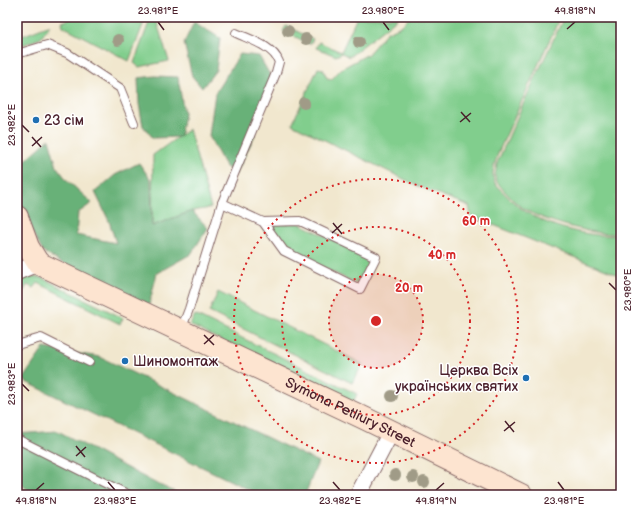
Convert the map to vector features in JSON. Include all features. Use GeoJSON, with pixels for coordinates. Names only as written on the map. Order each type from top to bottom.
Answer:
{"type":"FeatureCollection","features":[{"type":"Feature","properties":{"kind":"street"},"geometry":{"type":"LineString","coordinates":[[17,217],[28,247],[38,263],[17,272]]}},
{"type":"Feature","properties":{"kind":"street","name":"Symona Petliury Street"},"geometry":{"type":"LineString","coordinates":[[38,263],[391,432],[495,486],[520,495]]}},
{"type":"Feature","properties":{"kind":"street"},"geometry":{"type":"LineString","coordinates":[[358,495],[391,432]]}},
{"type":"Feature","properties":{"kind":"lane"},"geometry":{"type":"LineString","coordinates":[[180,330],[189,309],[222,203],[276,73],[279,62],[274,52],[236,33]]}},
{"type":"Feature","properties":{"kind":"lane"},"geometry":{"type":"LineString","coordinates":[[17,54],[47,45],[67,53],[120,88],[134,123]]}},
{"type":"Feature","properties":{"kind":"lane"},"geometry":{"type":"LineString","coordinates":[[222,203],[263,222],[300,221],[376,257],[360,289],[284,251],[263,222]]}},
{"type":"Feature","properties":{"kind":"lane"},"geometry":{"type":"LineString","coordinates":[[17,345],[41,338],[89,362]]}},
{"type":"Feature","properties":{"kind":"lane"},"geometry":{"type":"LineString","coordinates":[[17,439],[129,495]]}},
{"type":"Feature","properties":{"kind":"green space"},"geometry":{"type":"Polygon","coordinates":[[[75,17],[146,17],[129,61],[63,26],[62,22],[75,17]]]}},
{"type":"Feature","properties":{"kind":"green space"},"geometry":{"type":"Polygon","coordinates":[[[151,17],[155,17],[169,61],[139,67],[134,63],[151,17]]]}},
{"type":"Feature","properties":{"kind":"green space"},"geometry":{"type":"Polygon","coordinates":[[[357,17],[399,17],[349,57],[342,53],[336,56],[316,48],[319,42],[341,52],[357,17]]]}},
{"type":"Feature","properties":{"kind":"green space"},"geometry":{"type":"Polygon","coordinates":[[[410,17],[560,17],[499,151],[493,169],[493,177],[496,185],[512,201],[532,215],[544,221],[569,230],[583,233],[596,235],[621,235],[621,276],[471,216],[469,206],[418,186],[292,124],[318,68],[323,69],[327,78],[332,79],[341,69],[368,54],[386,33],[401,26],[410,17]]]}},
{"type":"Feature","properties":{"kind":"green space"},"geometry":{"type":"Polygon","coordinates":[[[564,17],[621,17],[621,233],[613,234],[588,231],[560,224],[536,215],[523,208],[496,181],[495,176],[497,163],[564,17]]]}},
{"type":"Feature","properties":{"kind":"green space"},"geometry":{"type":"Polygon","coordinates":[[[194,22],[220,38],[216,70],[202,88],[192,76],[184,43],[194,22]]]}},
{"type":"Feature","properties":{"kind":"green space"},"geometry":{"type":"Polygon","coordinates":[[[50,25],[41,38],[17,47],[17,38],[50,25]]]}},
{"type":"Feature","properties":{"kind":"green space"},"geometry":{"type":"Polygon","coordinates":[[[286,26],[313,39],[310,44],[283,31],[286,26]]]}},
{"type":"Feature","properties":{"kind":"green space"},"geometry":{"type":"Polygon","coordinates":[[[240,54],[259,56],[273,80],[254,137],[236,174],[225,166],[209,136],[215,93],[240,54]]]}},
{"type":"Feature","properties":{"kind":"green space"},"geometry":{"type":"Polygon","coordinates":[[[155,76],[178,77],[184,114],[180,137],[153,138],[143,126],[139,104],[138,78],[155,76]]]}},
{"type":"Feature","properties":{"kind":"green space"},"geometry":{"type":"Polygon","coordinates":[[[189,129],[211,208],[192,211],[152,226],[153,155],[189,129]]]}},
{"type":"Feature","properties":{"kind":"green space"},"geometry":{"type":"Polygon","coordinates":[[[49,139],[57,167],[67,180],[92,203],[78,213],[76,235],[116,243],[109,221],[95,192],[115,175],[139,163],[151,180],[152,226],[192,211],[208,228],[191,254],[157,273],[149,305],[69,267],[43,252],[26,221],[17,199],[17,168],[49,139]]]}},
{"type":"Feature","properties":{"kind":"green space"},"geometry":{"type":"Polygon","coordinates":[[[299,223],[372,259],[359,285],[285,249],[267,225],[299,223]]]}},
{"type":"Feature","properties":{"kind":"green space"},"geometry":{"type":"Polygon","coordinates":[[[30,276],[42,278],[123,318],[120,324],[38,283],[34,288],[27,285],[24,291],[17,288],[20,280],[30,276]]]}},
{"type":"Feature","properties":{"kind":"green space"},"geometry":{"type":"Polygon","coordinates":[[[218,292],[363,364],[352,383],[209,312],[218,292]]]}},
{"type":"Feature","properties":{"kind":"green space"},"geometry":{"type":"Polygon","coordinates":[[[195,315],[357,394],[352,405],[190,325],[195,315]]]}},
{"type":"Feature","properties":{"kind":"green space"},"geometry":{"type":"Polygon","coordinates":[[[44,348],[100,357],[318,462],[305,495],[260,495],[22,380],[44,348]]]}},
{"type":"Feature","properties":{"kind":"green space"},"geometry":{"type":"Polygon","coordinates":[[[58,431],[155,483],[182,495],[36,495],[17,482],[17,434],[58,431]]]}},
{"type":"Feature","properties":{"kind":"place","name":"23 сім"},"geometry":{"type":"Point","coordinates":[36,120]}},
{"type":"Feature","properties":{"kind":"place","name":"Шиномонтаж"},"geometry":{"type":"Point","coordinates":[125,361]}},
{"type":"Feature","properties":{"kind":"place","name":"Церква Всіх українських святих"},"geometry":{"type":"Point","coordinates":[526,378]}}]}
